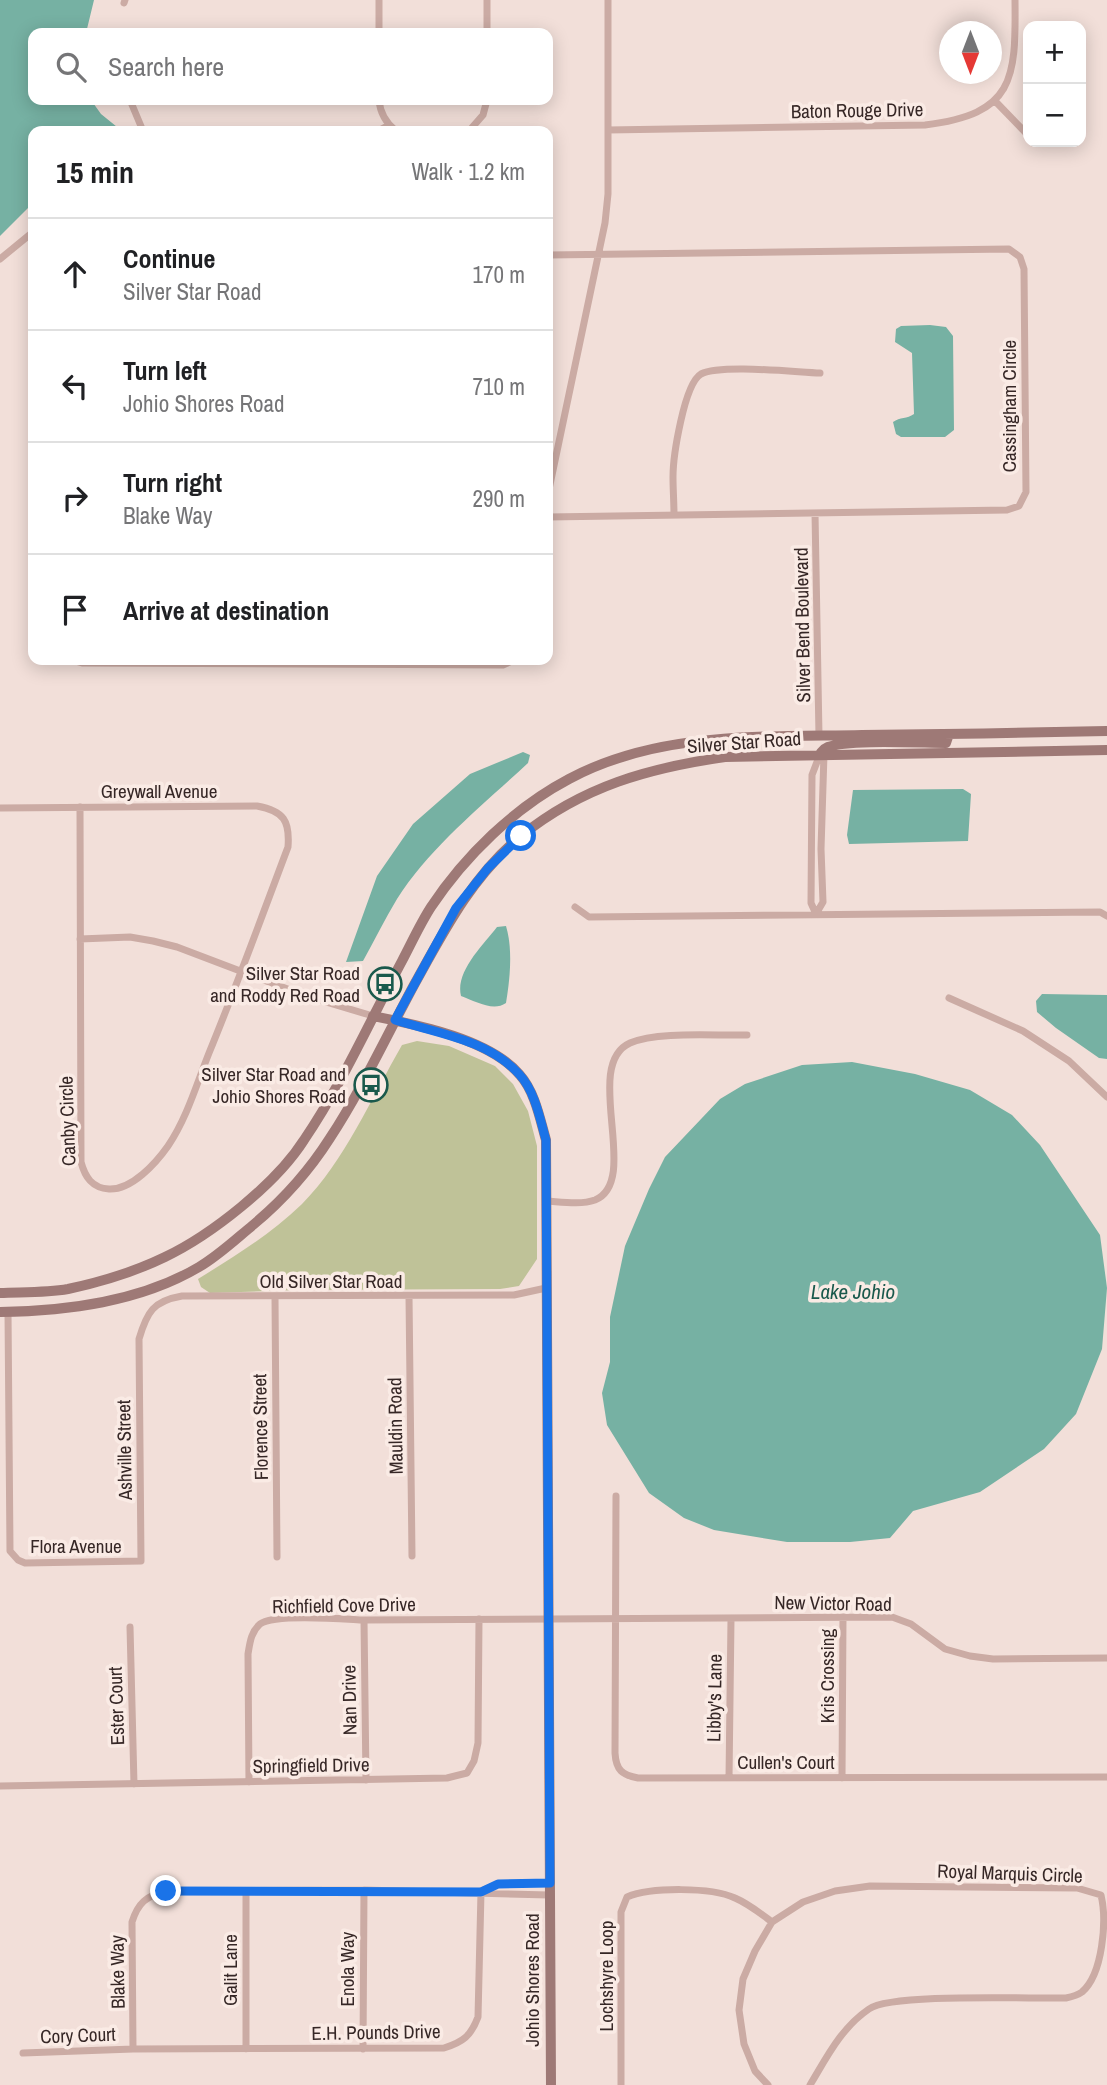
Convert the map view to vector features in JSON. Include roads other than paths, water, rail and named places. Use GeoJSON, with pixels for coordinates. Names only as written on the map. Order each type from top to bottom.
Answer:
{"type":"FeatureCollection","features":[{"type":"Feature","properties":{"kind":"main road","name":"Silver Star Road"},"geometry":{"type":"LineString","coordinates":[[0,1293],[64,1290],[115,1277],[166,1257],[248,1200],[279,1171],[303,1143],[430,908],[457,872],[490,836],[521,811],[569,779],[622,757],[693,742],[769,736],[1107,731]]}},
{"type":"Feature","properties":{"kind":"main road"},"geometry":{"type":"LineString","coordinates":[[822,754],[825,748],[852,744],[946,743],[949,734]]}},
{"type":"Feature","properties":{"kind":"main road"},"geometry":{"type":"LineString","coordinates":[[674,764],[692,755],[798,749],[819,736]]}},
{"type":"Feature","properties":{"kind":"main road","name":"Silver Star Road"},"geometry":{"type":"LineString","coordinates":[[4,1312],[112,1301],[163,1285],[200,1267],[275,1206],[303,1177],[331,1138],[456,908],[488,868],[521,836],[560,809],[607,784],[674,764],[725,757],[1107,750]]}},
{"type":"Feature","properties":{"kind":"main road","name":"Johio Shores Road"},"geometry":{"type":"LineString","coordinates":[[373,1016],[467,1041],[496,1054],[521,1076],[537,1107],[546,1140],[551,2085]]}},
{"type":"Feature","properties":{"kind":"street"},"geometry":{"type":"LineString","coordinates":[[379,0],[379,28]]}},
{"type":"Feature","properties":{"kind":"street"},"geometry":{"type":"LineString","coordinates":[[486,0],[487,28]]}},
{"type":"Feature","properties":{"kind":"street"},"geometry":{"type":"LineString","coordinates":[[553,470],[599,254],[608,197],[608,0]]}},
{"type":"Feature","properties":{"kind":"street"},"geometry":{"type":"LineString","coordinates":[[1015,0],[1015,47],[1012,67],[996,102],[1023,130]]}},
{"type":"Feature","properties":{"kind":"street","name":"Baton Rouge Drive"},"geometry":{"type":"LineString","coordinates":[[608,130],[925,125],[952,122],[996,102]]}},
{"type":"Feature","properties":{"kind":"street"},"geometry":{"type":"LineString","coordinates":[[132,105],[141,126]]}},
{"type":"Feature","properties":{"kind":"street"},"geometry":{"type":"LineString","coordinates":[[380,105],[391,126]]}},
{"type":"Feature","properties":{"kind":"street"},"geometry":{"type":"LineString","coordinates":[[474,126],[483,115],[486,105]]}},
{"type":"Feature","properties":{"kind":"street"},"geometry":{"type":"LineString","coordinates":[[0,259],[28,236]]}},
{"type":"Feature","properties":{"kind":"street","name":"Cassingham Circle"},"geometry":{"type":"LineString","coordinates":[[553,517],[1007,510],[1019,506],[1026,492],[1024,269],[1020,257],[1009,249],[599,254]]}},
{"type":"Feature","properties":{"kind":"street"},"geometry":{"type":"LineString","coordinates":[[553,255],[599,254]]}},
{"type":"Feature","properties":{"kind":"street"},"geometry":{"type":"LineString","coordinates":[[674,515],[673,475],[676,446],[690,389],[699,375],[717,369],[820,373]]}},
{"type":"Feature","properties":{"kind":"street","name":"Silver Bend Boulevard"},"geometry":{"type":"LineString","coordinates":[[815,513],[819,736]]}},
{"type":"Feature","properties":{"kind":"street"},"geometry":{"type":"LineString","coordinates":[[816,914],[811,903],[812,775],[822,754]]}},
{"type":"Feature","properties":{"kind":"street"},"geometry":{"type":"LineString","coordinates":[[816,914],[823,902],[822,754]]}},
{"type":"Feature","properties":{"kind":"street","name":"Greywall Avenue"},"geometry":{"type":"LineString","coordinates":[[0,808],[257,806],[273,809],[286,820],[288,847]]}},
{"type":"Feature","properties":{"kind":"street","name":"Canby Circle"},"geometry":{"type":"LineString","coordinates":[[80,807],[81,1162],[85,1176],[94,1185],[109,1189],[125,1186],[150,1167],[168,1145],[184,1115],[242,972],[288,847]]}},
{"type":"Feature","properties":{"kind":"street"},"geometry":{"type":"LineString","coordinates":[[811,835],[822,835]]}},
{"type":"Feature","properties":{"kind":"street"},"geometry":{"type":"LineString","coordinates":[[575,907],[589,917],[1100,912],[1107,916]]}},
{"type":"Feature","properties":{"kind":"street"},"geometry":{"type":"LineString","coordinates":[[80,939],[130,937],[153,941],[306,996],[373,1016]]}},
{"type":"Feature","properties":{"kind":"street"},"geometry":{"type":"LineString","coordinates":[[949,999],[1023,1031],[1069,1061],[1107,1097]]}},
{"type":"Feature","properties":{"kind":"street"},"geometry":{"type":"LineString","coordinates":[[547,1201],[589,1201],[597,1199],[608,1189],[613,1173],[610,1077],[615,1058],[627,1044],[649,1037],[747,1035]]}},
{"type":"Feature","properties":{"kind":"street","name":"Old Silver Star Road"},"geometry":{"type":"LineString","coordinates":[[139,1339],[149,1313],[164,1299],[182,1296],[514,1295],[546,1288]]}},
{"type":"Feature","properties":{"kind":"street","name":"Mauldin Road"},"geometry":{"type":"LineString","coordinates":[[409,1296],[412,1556]]}},
{"type":"Feature","properties":{"kind":"street","name":"Florence Street"},"geometry":{"type":"LineString","coordinates":[[275,1297],[277,1557]]}},
{"type":"Feature","properties":{"kind":"street","name":"Flora Avenue"},"geometry":{"type":"LineString","coordinates":[[4,1312],[8,1541],[13,1556],[25,1563],[141,1561]]}},
{"type":"Feature","properties":{"kind":"street","name":"Ashville Street"},"geometry":{"type":"LineString","coordinates":[[139,1339],[141,1561]]}},
{"type":"Feature","properties":{"kind":"street"},"geometry":{"type":"LineString","coordinates":[[616,1496],[617,1619]]}},
{"type":"Feature","properties":{"kind":"street","name":"Kris Crossing"},"geometry":{"type":"LineString","coordinates":[[842,1778],[843,1616]]}},
{"type":"Feature","properties":{"kind":"street","name":"New Victor Road"},"geometry":{"type":"LineString","coordinates":[[548,1619],[892,1617],[911,1625],[945,1649],[970,1656],[993,1659],[1107,1658]]}},
{"type":"Feature","properties":{"kind":"street","name":"Richfield Cove Drive"},"geometry":{"type":"LineString","coordinates":[[249,1782],[248,1654],[252,1633],[262,1622],[277,1618],[548,1619]]}},
{"type":"Feature","properties":{"kind":"street","name":"Springfield Drive"},"geometry":{"type":"LineString","coordinates":[[0,1786],[447,1779],[467,1773],[474,1760],[478,1742],[479,1619]]}},
{"type":"Feature","properties":{"kind":"street","name":"Cullen's Court"},"geometry":{"type":"LineString","coordinates":[[617,1619],[616,1766],[624,1775],[638,1779],[1107,1777]]}},
{"type":"Feature","properties":{"kind":"street","name":"Libby's Lane"},"geometry":{"type":"LineString","coordinates":[[729,1778],[731,1619]]}},
{"type":"Feature","properties":{"kind":"street","name":"Nan Drive"},"geometry":{"type":"LineString","coordinates":[[364,1620],[366,1780]]}},
{"type":"Feature","properties":{"kind":"street","name":"Ester Court"},"geometry":{"type":"LineString","coordinates":[[130,1627],[134,1784]]}},
{"type":"Feature","properties":{"kind":"street","name":"Blake Way"},"geometry":{"type":"LineString","coordinates":[[481,1892],[498,1884],[550,1883]]}},
{"type":"Feature","properties":{"kind":"street","name":"Royal Marquis Circle"},"geometry":{"type":"LineString","coordinates":[[768,2085],[755,2071],[744,2044],[739,2010],[743,1979],[772,1922],[803,1902],[835,1891],[870,1886],[1077,1888],[1101,1895],[1105,1908],[1104,1941],[1093,1975],[1082,1993],[1066,1998],[903,2000],[872,2007],[839,2036],[810,2085]]}},
{"type":"Feature","properties":{"kind":"street","name":"Blake Way"},"geometry":{"type":"LineString","coordinates":[[133,2049],[132,1922],[136,1908],[149,1895],[166,1891],[364,1890],[550,1895]]}},
{"type":"Feature","properties":{"kind":"street","name":"Enola Way"},"geometry":{"type":"LineString","coordinates":[[363,2049],[364,1890]]}},
{"type":"Feature","properties":{"kind":"street","name":"Galit Lane"},"geometry":{"type":"LineString","coordinates":[[246,1891],[246,2049]]}},
{"type":"Feature","properties":{"kind":"street","name":"Lochshyre Loop"},"geometry":{"type":"LineString","coordinates":[[621,2085],[621,1912],[627,1897],[641,1891],[705,1891],[733,1897],[772,1922]]}},
{"type":"Feature","properties":{"kind":"street","name":"E.H. Pounds Drive"},"geometry":{"type":"LineString","coordinates":[[133,2049],[444,2048],[461,2043],[472,2033],[478,2017],[481,1892]]}},
{"type":"Feature","properties":{"kind":"street","name":"Cory Court"},"geometry":{"type":"LineString","coordinates":[[23,2053],[133,2049]]}},
{"type":"Feature","properties":{"kind":"water"},"geometry":{"type":"Polygon","coordinates":[[[0,0],[94,0],[87,28],[28,28],[28,105],[95,105],[116,126],[28,126],[28,208],[0,236],[0,0]]]}},
{"type":"Feature","properties":{"kind":"water"},"geometry":{"type":"Polygon","coordinates":[[[901,326],[946,327],[953,336],[954,430],[945,437],[901,437],[896,434],[893,422],[914,414],[912,353],[895,342],[896,329],[901,326]]]}},
{"type":"Feature","properties":{"kind":"water"},"geometry":{"type":"Polygon","coordinates":[[[523,752],[530,755],[528,763],[425,861],[393,907],[363,961],[346,962],[377,876],[413,824],[470,774],[523,752]]]}},
{"type":"Feature","properties":{"kind":"water"},"geometry":{"type":"Polygon","coordinates":[[[963,789],[971,794],[968,841],[849,844],[847,835],[853,790],[963,789]]]}},
{"type":"Feature","properties":{"kind":"water"},"geometry":{"type":"Polygon","coordinates":[[[506,926],[510,974],[506,1003],[490,1006],[461,996],[460,987],[466,968],[497,927],[506,926]]]}},
{"type":"Feature","properties":{"kind":"water"},"geometry":{"type":"Polygon","coordinates":[[[1042,994],[1107,995],[1107,1059],[1099,1058],[1037,1012],[1036,1001],[1042,994]]]}},
{"type":"Feature","properties":{"kind":"water","name":"Lake Johio"},"geometry":{"type":"Polygon","coordinates":[[[852,1062],[915,1074],[970,1090],[1012,1115],[1040,1145],[1100,1235],[1107,1288],[1102,1349],[1076,1414],[1044,1449],[980,1492],[913,1511],[890,1538],[850,1542],[787,1542],[714,1530],[684,1518],[649,1493],[607,1425],[602,1393],[610,1362],[610,1317],[625,1246],[665,1157],[720,1099],[745,1084],[802,1065],[852,1062]]]}},
{"type":"Feature","properties":{"kind":"place","name":"Silver Star Road and Roddy Red Road"},"geometry":{"type":"Point","coordinates":[385,984]}},
{"type":"Feature","properties":{"kind":"place","name":"Silver Star Road and Johio Shores Road"},"geometry":{"type":"Point","coordinates":[371,1085]}}]}
